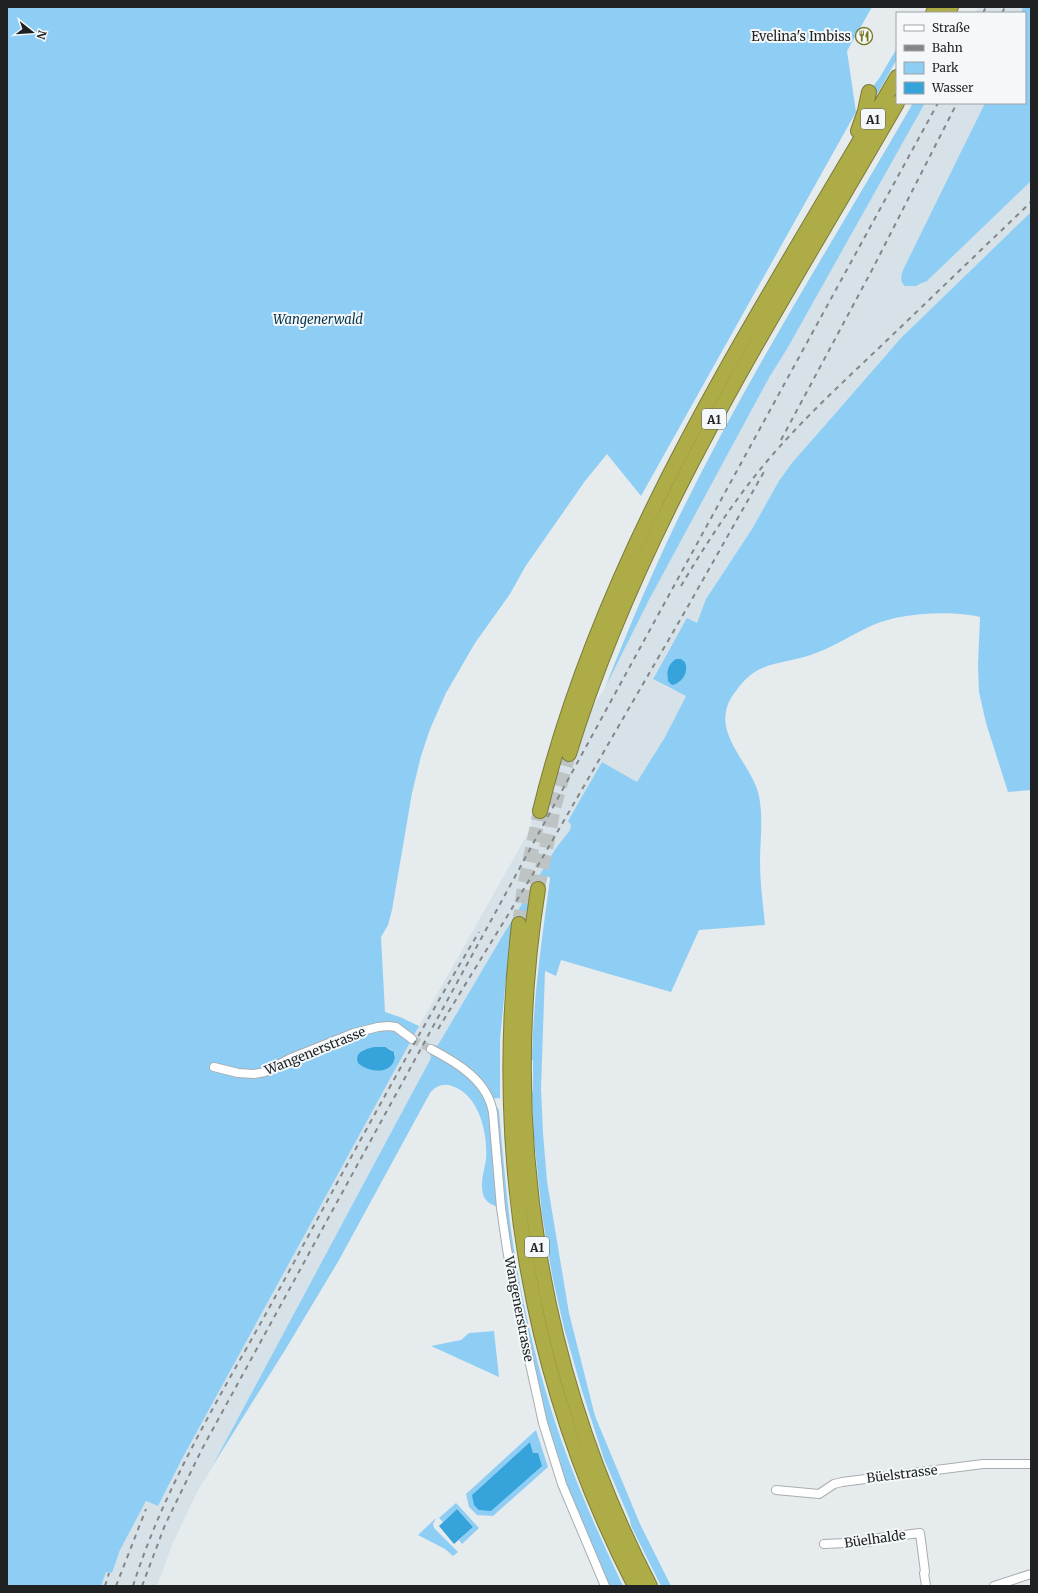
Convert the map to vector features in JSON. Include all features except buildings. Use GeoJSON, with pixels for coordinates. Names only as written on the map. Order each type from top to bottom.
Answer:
{"type":"FeatureCollection","features":[{"type":"Feature","properties":{"kind":"highway","name":"A1"},"geometry":{"type":"LineString","coordinates":[[540,811],[560,737],[580,677],[609,604],[638,539],[669,476],[719,382],[896,79]]}},
{"type":"Feature","properties":{"kind":"highway","name":"A1"},"geometry":{"type":"LineString","coordinates":[[848,161],[863,118],[868,92]]}},
{"type":"Feature","properties":{"kind":"highway","name":"A1"},"geometry":{"type":"LineString","coordinates":[[569,754],[593,681],[619,615],[645,556],[681,482],[748,358],[896,104]]}},
{"type":"Feature","properties":{"kind":"highway","name":"A1"},"geometry":{"type":"LineString","coordinates":[[538,890],[526,981],[523,1068],[526,1155],[536,1242],[545,1293],[557,1344],[582,1428],[613,1509],[650,1586]]}},
{"type":"Feature","properties":{"kind":"highway","name":"A1"},"geometry":{"type":"LineString","coordinates":[[519,924],[511,1015],[510,1103],[514,1174],[526,1261],[544,1347],[569,1432],[601,1515],[635,1586]]}},
{"type":"Feature","properties":{"kind":"street","name":"Wangenerstrasse"},"geometry":{"type":"LineString","coordinates":[[214,1067],[238,1073],[254,1074],[266,1072],[288,1059],[354,1033],[378,1027],[396,1027],[412,1039]]}},
{"type":"Feature","properties":{"kind":"street","name":"Wangenerstrasse"},"geometry":{"type":"LineString","coordinates":[[431,1049],[466,1070],[478,1083],[491,1104],[494,1118],[501,1208],[507,1249],[543,1423],[562,1484],[605,1586]]}},
{"type":"Feature","properties":{"kind":"street","name":"Büelstrasse"},"geometry":{"type":"LineString","coordinates":[[776,1490],[820,1494],[834,1484],[842,1482],[983,1464],[1031,1464]]}},
{"type":"Feature","properties":{"kind":"street","name":"Büelhalde"},"geometry":{"type":"LineString","coordinates":[[824,1544],[869,1542],[879,1538],[920,1533],[926,1572],[924,1573],[926,1586]]}},
{"type":"Feature","properties":{"kind":"street"},"geometry":{"type":"LineString","coordinates":[[994,1586],[1007,1584],[1031,1574]]}},
{"type":"Feature","properties":{"kind":"shaded area"},"geometry":{"type":"Polygon","coordinates":[[[979,7],[1023,7],[1021,12],[976,12],[979,7]]]}},
{"type":"Feature","properties":{"kind":"shaded area"},"geometry":{"type":"Polygon","coordinates":[[[924,104],[985,104],[901,277],[919,286],[927,281],[1031,181],[1031,212],[901,338],[828,421],[782,477],[752,529],[706,599],[697,624],[687,619],[653,678],[666,687],[686,695],[665,737],[637,782],[602,762],[569,820],[571,825],[570,830],[556,848],[438,1045],[433,1046],[431,1058],[414,1090],[427,1097],[339,1260],[197,1492],[173,1543],[157,1586],[101,1586],[106,1571],[112,1573],[120,1550],[146,1501],[158,1506],[183,1457],[419,1026],[532,826],[531,820],[548,802],[557,767],[581,742],[592,708],[605,688],[650,598],[770,376],[787,349],[924,104]]]}},
{"type":"Feature","properties":{"kind":"green space","name":"Wangenerwald"},"geometry":{"type":"Polygon","coordinates":[[[7,7],[872,7],[847,51],[856,112],[641,496],[607,454],[585,481],[525,567],[510,594],[475,643],[446,693],[430,729],[421,756],[412,793],[392,910],[388,925],[381,937],[385,1012],[419,1026],[183,1457],[158,1506],[146,1501],[120,1550],[112,1573],[106,1572],[101,1586],[7,1586],[7,7]],[[378,1047],[363,1050],[362,1066],[378,1071],[395,1060],[395,1053],[390,1049],[378,1047]]]}},
{"type":"Feature","properties":{"kind":"green space"},"geometry":{"type":"Polygon","coordinates":[[[1023,7],[1031,7],[1031,181],[927,281],[916,286],[905,286],[901,278],[904,268],[985,104],[1026,104],[1026,12],[1021,12],[1023,7]]]}},
{"type":"Feature","properties":{"kind":"green space"},"geometry":{"type":"Polygon","coordinates":[[[896,50],[896,61],[870,107],[872,88],[896,50]]]}},
{"type":"Feature","properties":{"kind":"green space"},"geometry":{"type":"Polygon","coordinates":[[[912,104],[924,104],[787,349],[770,376],[650,598],[605,688],[630,625],[676,523],[731,416],[912,104]]]}},
{"type":"Feature","properties":{"kind":"green space"},"geometry":{"type":"Polygon","coordinates":[[[1031,212],[1031,790],[1008,792],[986,723],[979,692],[978,665],[980,617],[940,613],[911,615],[873,625],[823,650],[804,657],[772,664],[763,668],[745,680],[734,693],[727,706],[725,722],[727,732],[754,782],[760,801],[760,870],[765,925],[699,930],[671,992],[561,960],[556,976],[545,971],[541,1089],[543,1133],[547,1181],[569,1313],[595,1416],[640,1524],[671,1586],[661,1586],[631,1526],[630,1520],[604,1459],[564,1328],[552,1275],[542,1214],[534,1139],[532,1092],[534,1014],[538,969],[550,878],[548,876],[531,898],[529,910],[510,936],[500,1040],[500,1098],[490,1099],[492,1108],[498,1108],[499,1111],[515,1259],[540,1370],[571,1466],[590,1515],[623,1586],[605,1586],[551,1451],[501,1209],[486,1200],[482,1190],[486,1160],[484,1128],[476,1107],[462,1091],[452,1086],[440,1086],[430,1093],[339,1260],[213,1465],[431,1058],[430,1053],[433,1046],[438,1045],[556,848],[570,830],[571,825],[568,821],[602,762],[637,782],[665,737],[686,696],[653,679],[687,618],[697,623],[706,599],[752,529],[779,481],[792,463],[901,338],[1031,212]],[[683,660],[668,670],[667,679],[678,683],[682,679],[686,664],[683,660]]]}},
{"type":"Feature","properties":{"kind":"green space"},"geometry":{"type":"Polygon","coordinates":[[[494,1331],[499,1377],[431,1346],[461,1340],[469,1333],[494,1331]]]}},
{"type":"Feature","properties":{"kind":"green space"},"geometry":{"type":"Polygon","coordinates":[[[536,1430],[548,1467],[493,1516],[477,1515],[469,1507],[466,1494],[536,1430]],[[530,1442],[472,1495],[533,1453],[530,1442]]]}},
{"type":"Feature","properties":{"kind":"green space"},"geometry":{"type":"Polygon","coordinates":[[[456,1503],[479,1528],[462,1544],[459,1540],[473,1527],[457,1509],[443,1522],[439,1518],[456,1503]]]}},
{"type":"Feature","properties":{"kind":"green space"},"geometry":{"type":"Polygon","coordinates":[[[436,1518],[433,1524],[434,1528],[458,1552],[453,1556],[445,1549],[418,1535],[436,1518]]]}},
{"type":"Feature","properties":{"kind":"water"},"geometry":{"type":"Polygon","coordinates":[[[676,659],[681,659],[685,662],[686,673],[679,682],[672,685],[668,681],[667,674],[669,666],[676,659]]]}},
{"type":"Feature","properties":{"kind":"water"},"geometry":{"type":"Polygon","coordinates":[[[374,1047],[385,1047],[394,1052],[395,1058],[393,1064],[384,1070],[379,1071],[368,1069],[358,1063],[357,1059],[361,1052],[374,1047]]]}},
{"type":"Feature","properties":{"kind":"water"},"geometry":{"type":"Polygon","coordinates":[[[530,1442],[533,1453],[538,1453],[542,1466],[491,1511],[479,1510],[474,1505],[472,1495],[530,1442]]]}},
{"type":"Feature","properties":{"kind":"water"},"geometry":{"type":"Polygon","coordinates":[[[457,1509],[473,1527],[454,1544],[439,1526],[457,1509]]]}},
{"type":"Feature","properties":{"kind":"tunnel"},"geometry":{"type":"LineString","coordinates":[[538,889],[554,808],[569,754]]}},
{"type":"Feature","properties":{"kind":"tunnel"},"geometry":{"type":"LineString","coordinates":[[519,924],[524,887],[540,811]]}},
{"type":"Feature","properties":{"kind":"tunnel"},"geometry":{"type":"LineString","coordinates":[[412,1039],[431,1049]]}},
{"type":"Feature","properties":{"kind":"railway"},"geometry":{"type":"LineString","coordinates":[[984,12],[986,7]]}},
{"type":"Feature","properties":{"kind":"railway"},"geometry":{"type":"LineString","coordinates":[[1002,12],[1005,7]]}},
{"type":"Feature","properties":{"kind":"railway"},"geometry":{"type":"LineString","coordinates":[[142,1586],[165,1525],[202,1449],[937,104]]}},
{"type":"Feature","properties":{"kind":"railway"},"geometry":{"type":"LineString","coordinates":[[781,440],[872,270],[956,104]]}},
{"type":"Feature","properties":{"kind":"railway"},"geometry":{"type":"LineString","coordinates":[[681,586],[711,537],[733,505],[781,445],[837,388],[1031,202]]}},
{"type":"Feature","properties":{"kind":"railway"},"geometry":{"type":"LineString","coordinates":[[438,1029],[533,874],[765,470]]}},
{"type":"Feature","properties":{"kind":"railway"},"geometry":{"type":"LineString","coordinates":[[133,1586],[161,1511],[196,1439],[400,1068],[479,932]]}},
{"type":"Feature","properties":{"kind":"railway"},"geometry":{"type":"LineString","coordinates":[[116,1586],[146,1509]]}},
{"type":"Feature","properties":{"kind":"railway"},"geometry":{"type":"LineString","coordinates":[[105,1586],[109,1573]]}},
{"type":"Feature","properties":{"kind":"place","name":"Evelina's Imbiss"},"geometry":{"type":"Point","coordinates":[864,36]}}]}
